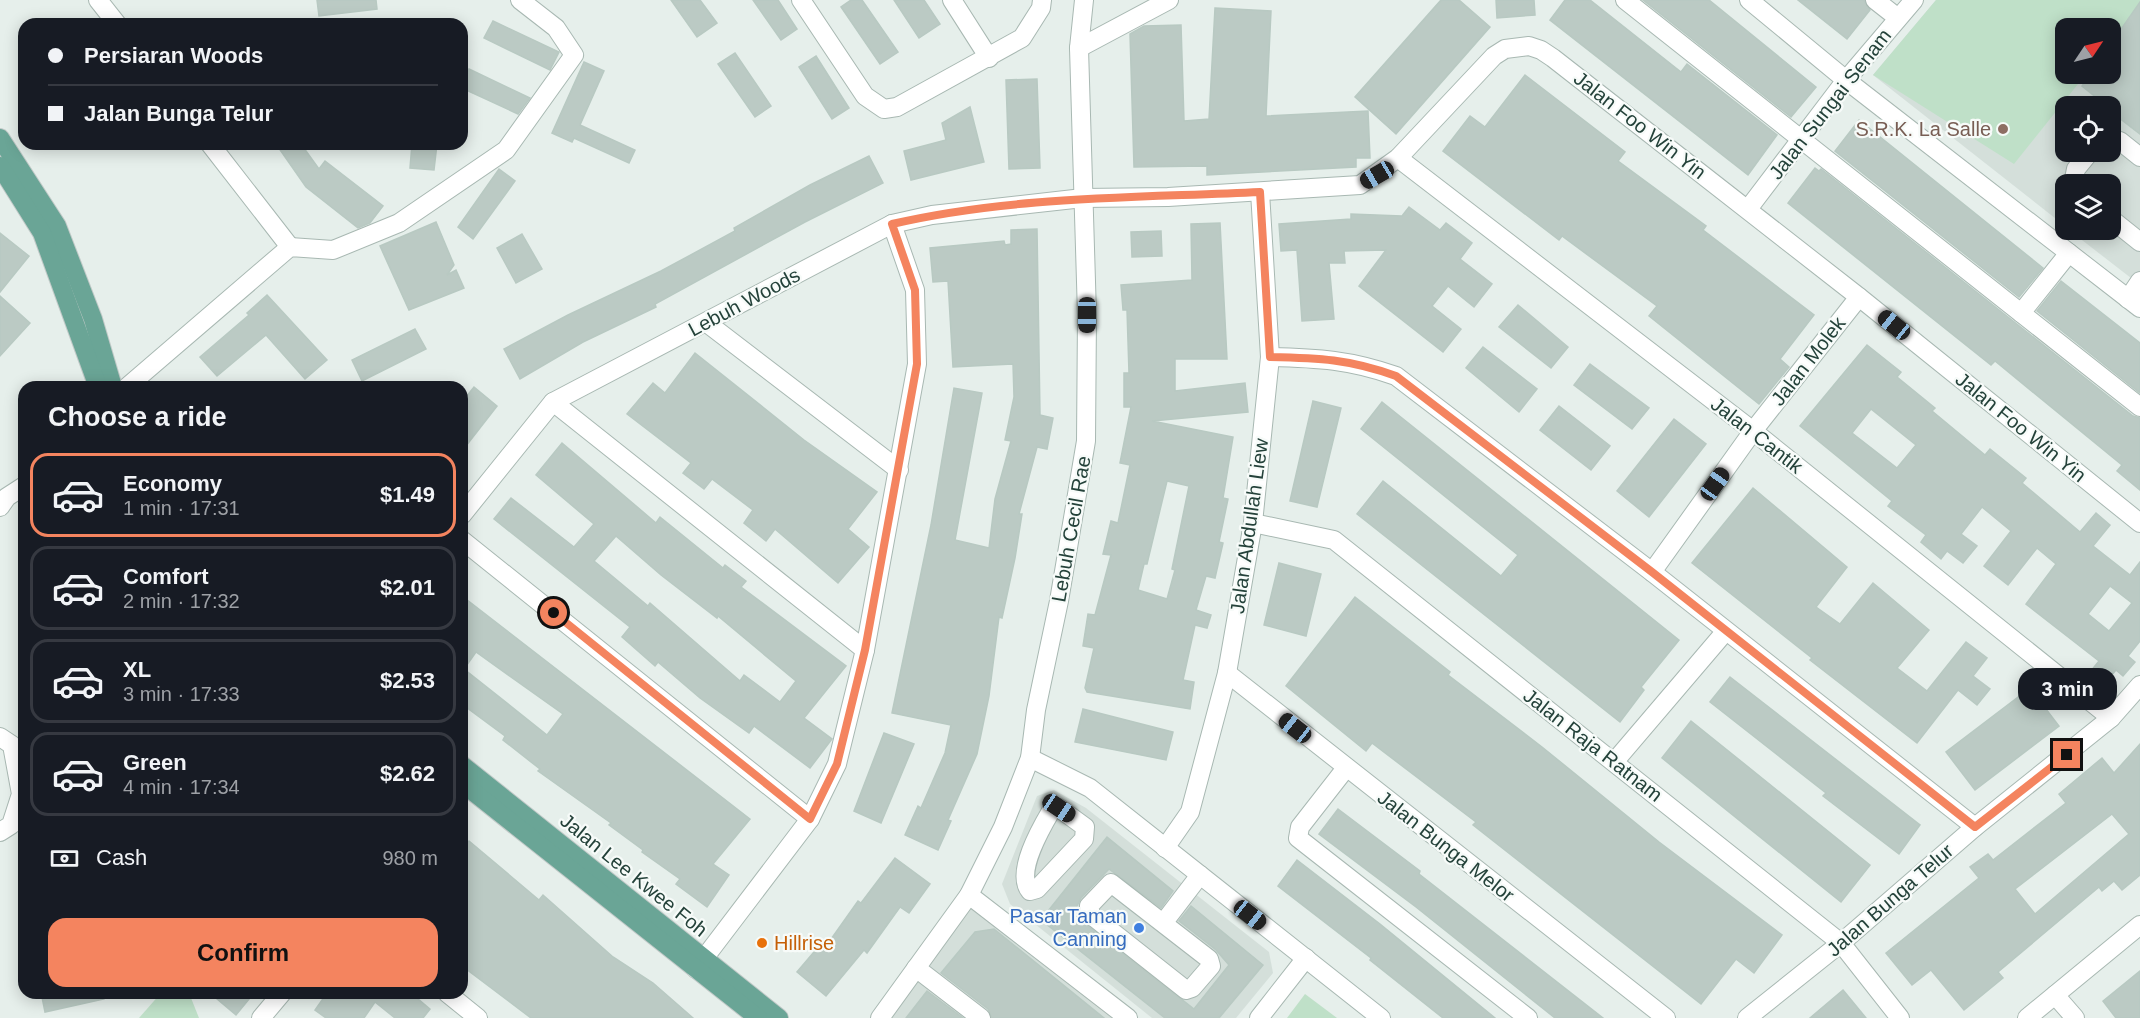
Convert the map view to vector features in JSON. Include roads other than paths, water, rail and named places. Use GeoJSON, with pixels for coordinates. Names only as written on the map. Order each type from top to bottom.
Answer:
{"type":"FeatureCollection","features":[{"type":"Feature","properties":{"kind":"main road"},"geometry":{"type":"LineString","coordinates":[[2,143],[57,226],[93,319],[111,381]]}},
{"type":"Feature","properties":{"kind":"main road"},"geometry":{"type":"LineString","coordinates":[[0,166],[42,233],[96,381]]}},
{"type":"Feature","properties":{"kind":"main road","name":"Jalan Lee Kwee Foh"},"geometry":{"type":"LineString","coordinates":[[468,770],[700,965],[758,1018]]}},
{"type":"Feature","properties":{"kind":"main road","name":"Jalan Lee Kwee Foh"},"geometry":{"type":"LineString","coordinates":[[468,788],[700,965],[779,1018]]}},
{"type":"Feature","properties":{"kind":"street"},"geometry":{"type":"LineString","coordinates":[[98,0],[112,18]]}},
{"type":"Feature","properties":{"kind":"street"},"geometry":{"type":"LineString","coordinates":[[134,381],[290,247],[333,250],[399,223],[506,150],[574,55],[556,28],[520,0]]}},
{"type":"Feature","properties":{"kind":"street"},"geometry":{"type":"LineString","coordinates":[[801,0],[864,96],[884,109],[897,107],[1022,38],[1041,8],[1042,0]]}},
{"type":"Feature","properties":{"kind":"street"},"geometry":{"type":"LineString","coordinates":[[952,0],[989,58]]}},
{"type":"Feature","properties":{"kind":"street","name":"Lebuh Cecil Rae"},"geometry":{"type":"LineString","coordinates":[[880,1017],[969,895],[1003,827],[1030,758],[1036,710],[1059,600],[1086,441],[1079,48],[1084,0]]}},
{"type":"Feature","properties":{"kind":"street"},"geometry":{"type":"LineString","coordinates":[[1079,48],[1169,0]]}},
{"type":"Feature","properties":{"kind":"street"},"geometry":{"type":"LineString","coordinates":[[1625,0],[2140,407]]}},
{"type":"Feature","properties":{"kind":"street"},"geometry":{"type":"LineString","coordinates":[[1749,0],[1846,80],[2134,304],[2140,281]]}},
{"type":"Feature","properties":{"kind":"street"},"geometry":{"type":"LineString","coordinates":[[1875,0],[1898,18]]}},
{"type":"Feature","properties":{"kind":"street","name":"Jalan Sungai Senam"},"geometry":{"type":"LineString","coordinates":[[1748,209],[1846,80],[1914,0]]}},
{"type":"Feature","properties":{"kind":"street","name":"Jalan Foo Win Yin"},"geometry":{"type":"LineString","coordinates":[[1083,198],[1260,192],[1360,185],[1398,158],[1494,56],[1505,49],[1529,46],[1553,58],[1748,209],[2140,523]]}},
{"type":"Feature","properties":{"kind":"street"},"geometry":{"type":"LineString","coordinates":[[2121,142],[2140,157]]}},
{"type":"Feature","properties":{"kind":"street"},"geometry":{"type":"LineString","coordinates":[[215,150],[290,247]]}},
{"type":"Feature","properties":{"kind":"street","name":"Jalan Cantik"},"geometry":{"type":"LineString","coordinates":[[1398,158],[1753,431],[2111,718]]}},
{"type":"Feature","properties":{"kind":"street","name":"Jalan Abdullah Liew"},"geometry":{"type":"LineString","coordinates":[[1165,848],[1190,812],[1227,673],[1253,523],[1270,357],[1260,192]]}},
{"type":"Feature","properties":{"kind":"street","name":"Lebuh Woods"},"geometry":{"type":"LineString","coordinates":[[468,508],[553,402],[892,224],[932,214],[1083,198]]}},
{"type":"Feature","properties":{"kind":"street"},"geometry":{"type":"LineString","coordinates":[[700,965],[810,819],[837,764],[865,650],[917,364],[915,290],[892,224]]}},
{"type":"Feature","properties":{"kind":"street"},"geometry":{"type":"LineString","coordinates":[[2121,227],[2140,242]]}},
{"type":"Feature","properties":{"kind":"street"},"geometry":{"type":"LineString","coordinates":[[2021,313],[2069,253]]}},
{"type":"Feature","properties":{"kind":"street","name":"Jalan Molek"},"geometry":{"type":"LineString","coordinates":[[1652,572],[1753,431],[1859,297]]}},
{"type":"Feature","properties":{"kind":"street"},"geometry":{"type":"LineString","coordinates":[[707,322],[899,470]]}},
{"type":"Feature","properties":{"kind":"street"},"geometry":{"type":"LineString","coordinates":[[1270,357],[1320,358],[1361,363],[1396,376],[1652,572],[1725,632],[1975,827]]}},
{"type":"Feature","properties":{"kind":"street"},"geometry":{"type":"LineString","coordinates":[[553,402],[865,650]]}},
{"type":"Feature","properties":{"kind":"street"},"geometry":{"type":"LineString","coordinates":[[0,507],[7,497],[18,490]]}},
{"type":"Feature","properties":{"kind":"street","name":"Jalan Raja Ratnam"},"geometry":{"type":"LineString","coordinates":[[1253,523],[1334,540],[1615,761],[1841,943],[1900,1018]]}},
{"type":"Feature","properties":{"kind":"street"},"geometry":{"type":"LineString","coordinates":[[468,545],[810,819]]}},
{"type":"Feature","properties":{"kind":"street"},"geometry":{"type":"LineString","coordinates":[[1615,761],[1725,632]]}},
{"type":"Feature","properties":{"kind":"street","name":"Jalan Bunga Melor"},"geometry":{"type":"LineString","coordinates":[[1227,673],[1666,1018]]}},
{"type":"Feature","properties":{"kind":"street","name":"Jalan Bunga Telur"},"geometry":{"type":"LineString","coordinates":[[1747,1018],[1841,943],[1975,827],[2111,718],[2140,685]]}},
{"type":"Feature","properties":{"kind":"street"},"geometry":{"type":"LineString","coordinates":[[0,736],[12,745],[18,778]]}},
{"type":"Feature","properties":{"kind":"street"},"geometry":{"type":"LineString","coordinates":[[1030,758],[1090,788],[1381,1018]]}},
{"type":"Feature","properties":{"kind":"street"},"geometry":{"type":"LineString","coordinates":[[1346,768],[1300,827],[1298,838],[1528,1018]]}},
{"type":"Feature","properties":{"kind":"street"},"geometry":{"type":"LineString","coordinates":[[0,832],[11,825],[18,803]]}},
{"type":"Feature","properties":{"kind":"street"},"geometry":{"type":"LineString","coordinates":[[1003,827],[1033,841]]}},
{"type":"Feature","properties":{"kind":"street"},"geometry":{"type":"LineString","coordinates":[[1164,922],[1200,875]]}},
{"type":"Feature","properties":{"kind":"street"},"geometry":{"type":"LineString","coordinates":[[1111,883],[1164,922],[1211,963],[1189,990],[1091,915],[1089,906],[1111,883]]}},
{"type":"Feature","properties":{"kind":"street"},"geometry":{"type":"LineString","coordinates":[[969,895],[1128,1018]]}},
{"type":"Feature","properties":{"kind":"street"},"geometry":{"type":"LineString","coordinates":[[2027,1018],[2140,925]]}},
{"type":"Feature","properties":{"kind":"street"},"geometry":{"type":"LineString","coordinates":[[1259,1018],[1306,958]]}},
{"type":"Feature","properties":{"kind":"street"},"geometry":{"type":"LineString","coordinates":[[916,968],[981,1018]]}},
{"type":"Feature","properties":{"kind":"street"},"geometry":{"type":"LineString","coordinates":[[2055,995],[2075,1018]]}},
{"type":"Feature","properties":{"kind":"street"},"geometry":{"type":"LineString","coordinates":[[261,1018],[277,999]]}},
{"type":"Feature","properties":{"kind":"street"},"geometry":{"type":"LineString","coordinates":[[453,999],[470,1016]]}},
{"type":"Feature","properties":{"kind":"place","name":"S.R.K. La Salle"},"geometry":{"type":"Point","coordinates":[2003,129]}},
{"type":"Feature","properties":{"kind":"place","name":"Pasar Taman Canning"},"geometry":{"type":"Point","coordinates":[1139,928]}},
{"type":"Feature","properties":{"kind":"place","name":"Hillrise"},"geometry":{"type":"Point","coordinates":[762,943]}}]}
